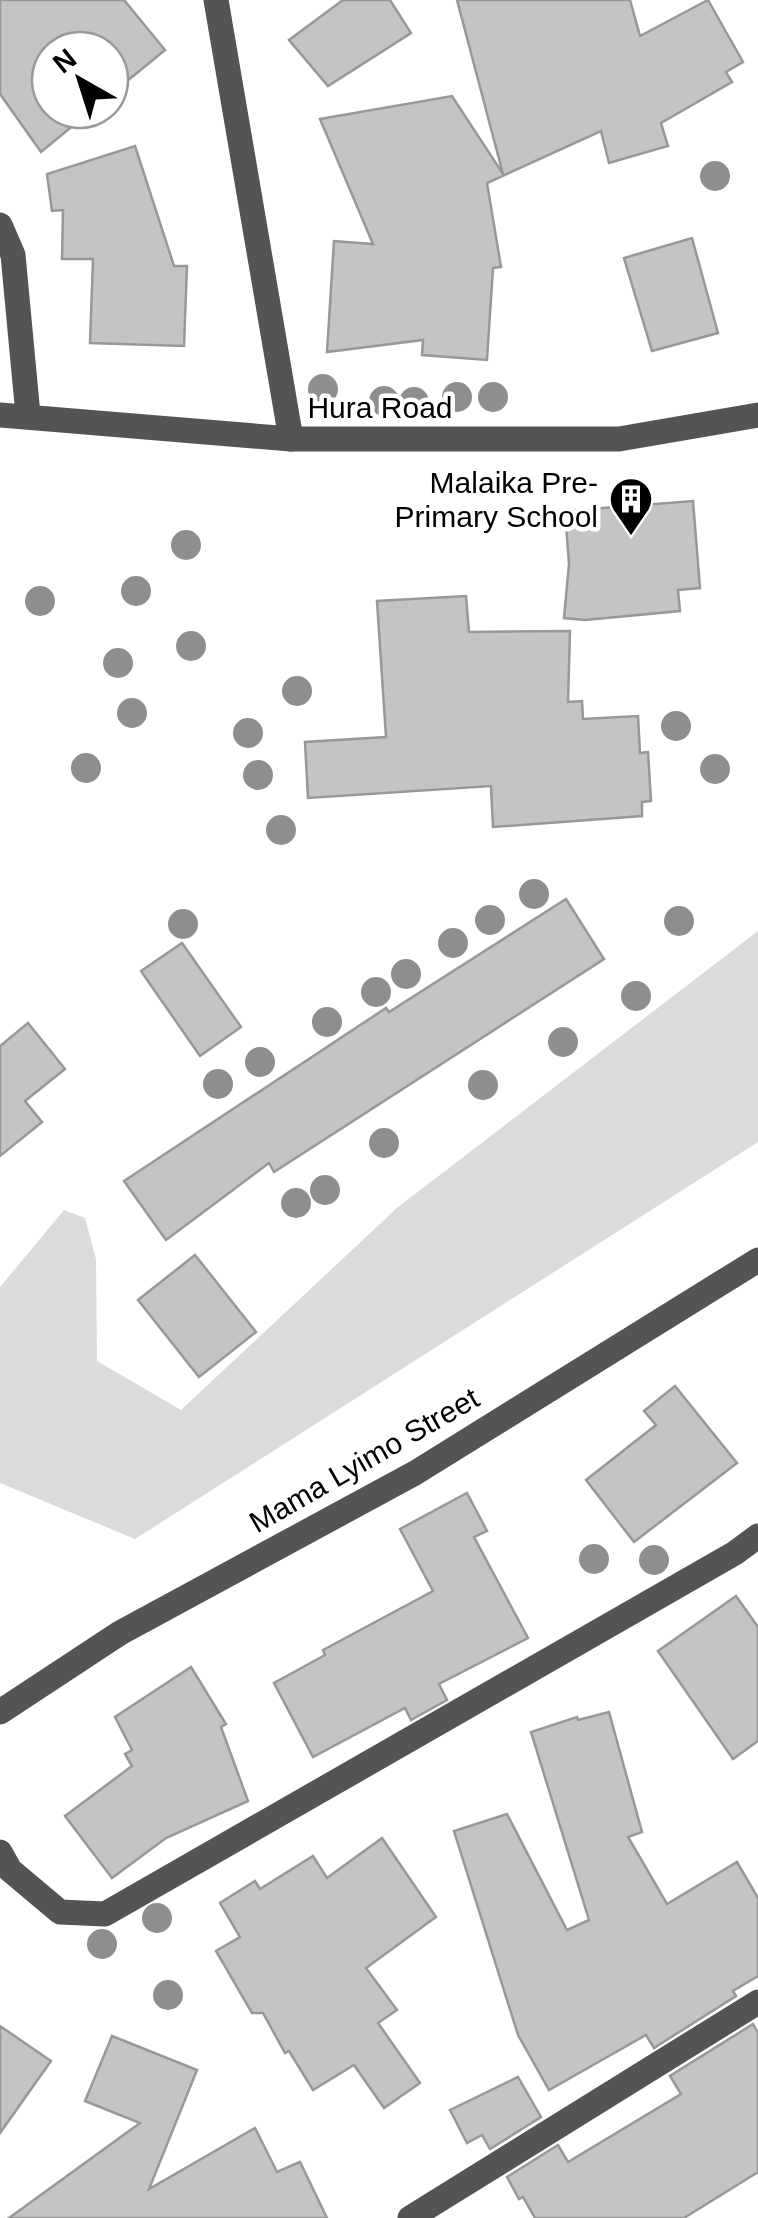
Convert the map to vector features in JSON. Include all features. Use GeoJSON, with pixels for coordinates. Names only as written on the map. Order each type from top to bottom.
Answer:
{"type":"FeatureCollection","features":[{"type":"Feature","properties":{"kind":"street"},"geometry":{"type":"LineString","coordinates":[[216,0],[292,439]]}},
{"type":"Feature","properties":{"kind":"street"},"geometry":{"type":"LineString","coordinates":[[0,225],[13,255],[28,416]]}},
{"type":"Feature","properties":{"kind":"street","name":"Hura Road"},"geometry":{"type":"LineString","coordinates":[[0,415],[292,439],[619,439],[758,415]]}},
{"type":"Feature","properties":{"kind":"street","name":"Mama Lyimo Street"},"geometry":{"type":"LineString","coordinates":[[0,1712],[120,1633],[415,1474],[758,1260]]}},
{"type":"Feature","properties":{"kind":"street"},"geometry":{"type":"LineString","coordinates":[[0,1852],[10,1870],[60,1912],[105,1914],[758,1536]]}},
{"type":"Feature","properties":{"kind":"street"},"geometry":{"type":"LineString","coordinates":[[410,2218],[758,2002]]}},
{"type":"Feature","properties":{"kind":"shaded area"},"geometry":{"type":"Polygon","coordinates":[[[758,931],[758,1142],[135,1539],[0,1483],[0,1287],[64,1210],[85,1218],[96,1259],[97,1361],[181,1410],[398,1207],[758,931]]]}},
{"type":"Feature","properties":{"kind":"building"},"geometry":{"type":"Polygon","coordinates":[[[0,0],[124,0],[165,50],[130,79],[130,30],[30,30],[30,130],[68,130],[41,152],[0,94],[0,0]]]}},
{"type":"Feature","properties":{"kind":"building"},"geometry":{"type":"Polygon","coordinates":[[[343,0],[390,0],[411,33],[328,86],[289,40],[343,0]]]}},
{"type":"Feature","properties":{"kind":"building"},"geometry":{"type":"Polygon","coordinates":[[[457,0],[630,0],[640,36],[708,0],[743,62],[726,72],[732,82],[661,123],[668,146],[609,163],[601,131],[487,183],[501,267],[493,268],[487,360],[422,355],[423,340],[327,352],[334,241],[373,244],[320,119],[452,96],[503,174],[457,0]]]}},
{"type":"Feature","properties":{"kind":"building"},"geometry":{"type":"Polygon","coordinates":[[[135,146],[174,266],[187,266],[184,346],[90,343],[93,259],[62,259],[63,210],[52,211],[47,174],[135,146]]]}},
{"type":"Feature","properties":{"kind":"building"},"geometry":{"type":"Polygon","coordinates":[[[692,238],[718,333],[652,351],[624,258],[692,238]]]}},
{"type":"Feature","properties":{"kind":"building","name":"Malaika Pre- Primary School"},"geometry":{"type":"Polygon","coordinates":[[[693,501],[700,588],[678,590],[680,611],[585,620],[564,618],[569,564],[565,511],[693,501]]]}},
{"type":"Feature","properties":{"kind":"building"},"geometry":{"type":"Polygon","coordinates":[[[466,596],[469,632],[570,631],[568,702],[582,701],[583,719],[638,716],[640,753],[648,752],[651,801],[642,802],[642,816],[493,827],[491,786],[308,798],[305,742],[386,737],[377,601],[466,596]]]}},
{"type":"Feature","properties":{"kind":"building"},"geometry":{"type":"Polygon","coordinates":[[[566,899],[604,959],[274,1172],[269,1163],[166,1240],[124,1181],[386,1008],[389,1012],[566,899]]]}},
{"type":"Feature","properties":{"kind":"building"},"geometry":{"type":"Polygon","coordinates":[[[182,943],[241,1027],[200,1056],[141,971],[182,943]]]}},
{"type":"Feature","properties":{"kind":"building"},"geometry":{"type":"Polygon","coordinates":[[[28,1023],[65,1069],[25,1101],[42,1122],[0,1156],[0,1046],[28,1023]]]}},
{"type":"Feature","properties":{"kind":"building"},"geometry":{"type":"Polygon","coordinates":[[[195,1255],[256,1332],[199,1377],[138,1300],[195,1255]]]}},
{"type":"Feature","properties":{"kind":"building"},"geometry":{"type":"Polygon","coordinates":[[[675,1386],[737,1463],[634,1542],[586,1480],[656,1425],[644,1411],[675,1386]]]}},
{"type":"Feature","properties":{"kind":"building"},"geometry":{"type":"Polygon","coordinates":[[[467,1493],[487,1531],[474,1537],[528,1638],[439,1684],[447,1700],[411,1720],[405,1708],[313,1757],[274,1683],[325,1655],[323,1650],[433,1591],[400,1529],[467,1493]]]}},
{"type":"Feature","properties":{"kind":"building"},"geometry":{"type":"Polygon","coordinates":[[[736,1596],[758,1627],[758,1741],[733,1759],[658,1651],[736,1596]]]}},
{"type":"Feature","properties":{"kind":"building"},"geometry":{"type":"Polygon","coordinates":[[[191,1667],[226,1724],[221,1727],[248,1801],[166,1838],[112,1878],[65,1816],[132,1766],[125,1754],[132,1750],[115,1717],[191,1667]]]}},
{"type":"Feature","properties":{"kind":"building"},"geometry":{"type":"Polygon","coordinates":[[[609,1712],[642,1832],[628,1837],[667,1904],[737,1862],[758,1898],[758,1976],[733,1991],[736,1996],[654,2048],[646,2035],[549,2090],[518,2035],[454,1831],[507,1814],[567,1930],[589,1920],[531,1732],[577,1717],[578,1720],[609,1712]]]}},
{"type":"Feature","properties":{"kind":"building"},"geometry":{"type":"Polygon","coordinates":[[[382,1838],[436,1917],[366,1968],[397,2010],[378,2023],[420,2083],[384,2108],[354,2065],[313,2090],[289,2051],[285,2053],[263,2013],[252,2013],[216,1951],[240,1937],[220,1903],[255,1881],[260,1889],[313,1856],[327,1878],[382,1838]]]}},
{"type":"Feature","properties":{"kind":"building"},"geometry":{"type":"Polygon","coordinates":[[[753,2024],[758,2033],[758,2172],[684,2218],[535,2218],[523,2197],[519,2199],[507,2177],[558,2145],[568,2162],[681,2094],[670,2076],[753,2024]]]}},
{"type":"Feature","properties":{"kind":"building"},"geometry":{"type":"Polygon","coordinates":[[[0,2026],[51,2061],[0,2133],[0,2026]]]}},
{"type":"Feature","properties":{"kind":"building"},"geometry":{"type":"Polygon","coordinates":[[[112,2036],[197,2070],[149,2189],[255,2128],[277,2172],[300,2162],[327,2218],[9,2218],[140,2123],[85,2101],[112,2036]]]}},
{"type":"Feature","properties":{"kind":"building"},"geometry":{"type":"Polygon","coordinates":[[[518,2077],[541,2117],[490,2149],[482,2135],[467,2143],[450,2110],[518,2077]]]}},
{"type":"Feature","properties":{"kind":"place","name":"Malaika Pre- Primary School"},"geometry":{"type":"Point","coordinates":[631,537]}}]}
